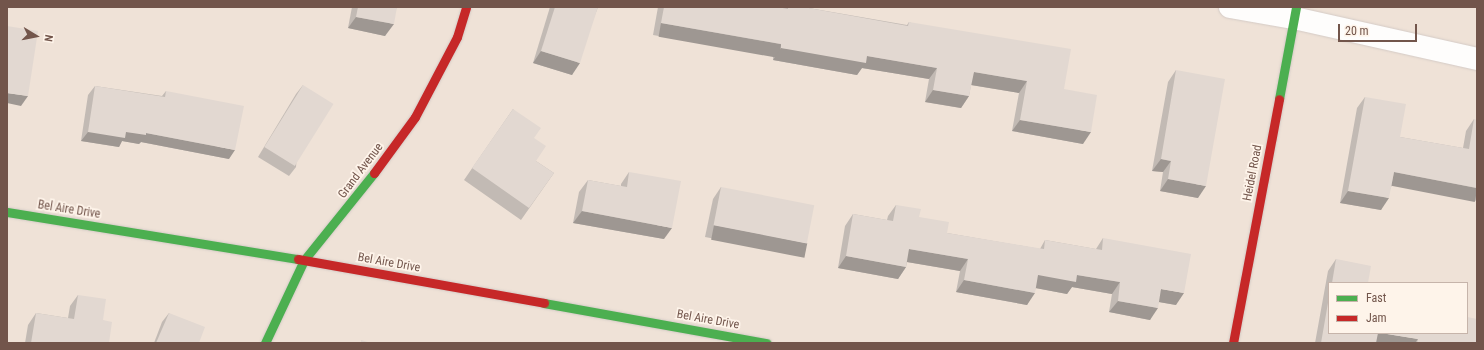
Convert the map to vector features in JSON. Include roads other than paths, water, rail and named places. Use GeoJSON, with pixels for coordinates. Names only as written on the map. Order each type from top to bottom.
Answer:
{"type":"FeatureCollection","features":[{"type":"Feature","properties":{"kind":"street","name":"Grand Avenue"},"geometry":{"type":"LineString","coordinates":[[265,343],[304,260],[363,189],[415,117],[457,37],[466,7]]}},
{"type":"Feature","properties":{"kind":"street"},"geometry":{"type":"LineString","coordinates":[[1230,7],[1295,13],[1477,59]]}},
{"type":"Feature","properties":{"kind":"street","name":"Heidel Road"},"geometry":{"type":"LineString","coordinates":[[1233,343],[1295,13]]}},
{"type":"Feature","properties":{"kind":"street","name":"Bel Aire Drive"},"geometry":{"type":"LineString","coordinates":[[7,212],[304,260],[766,343]]}}]}
